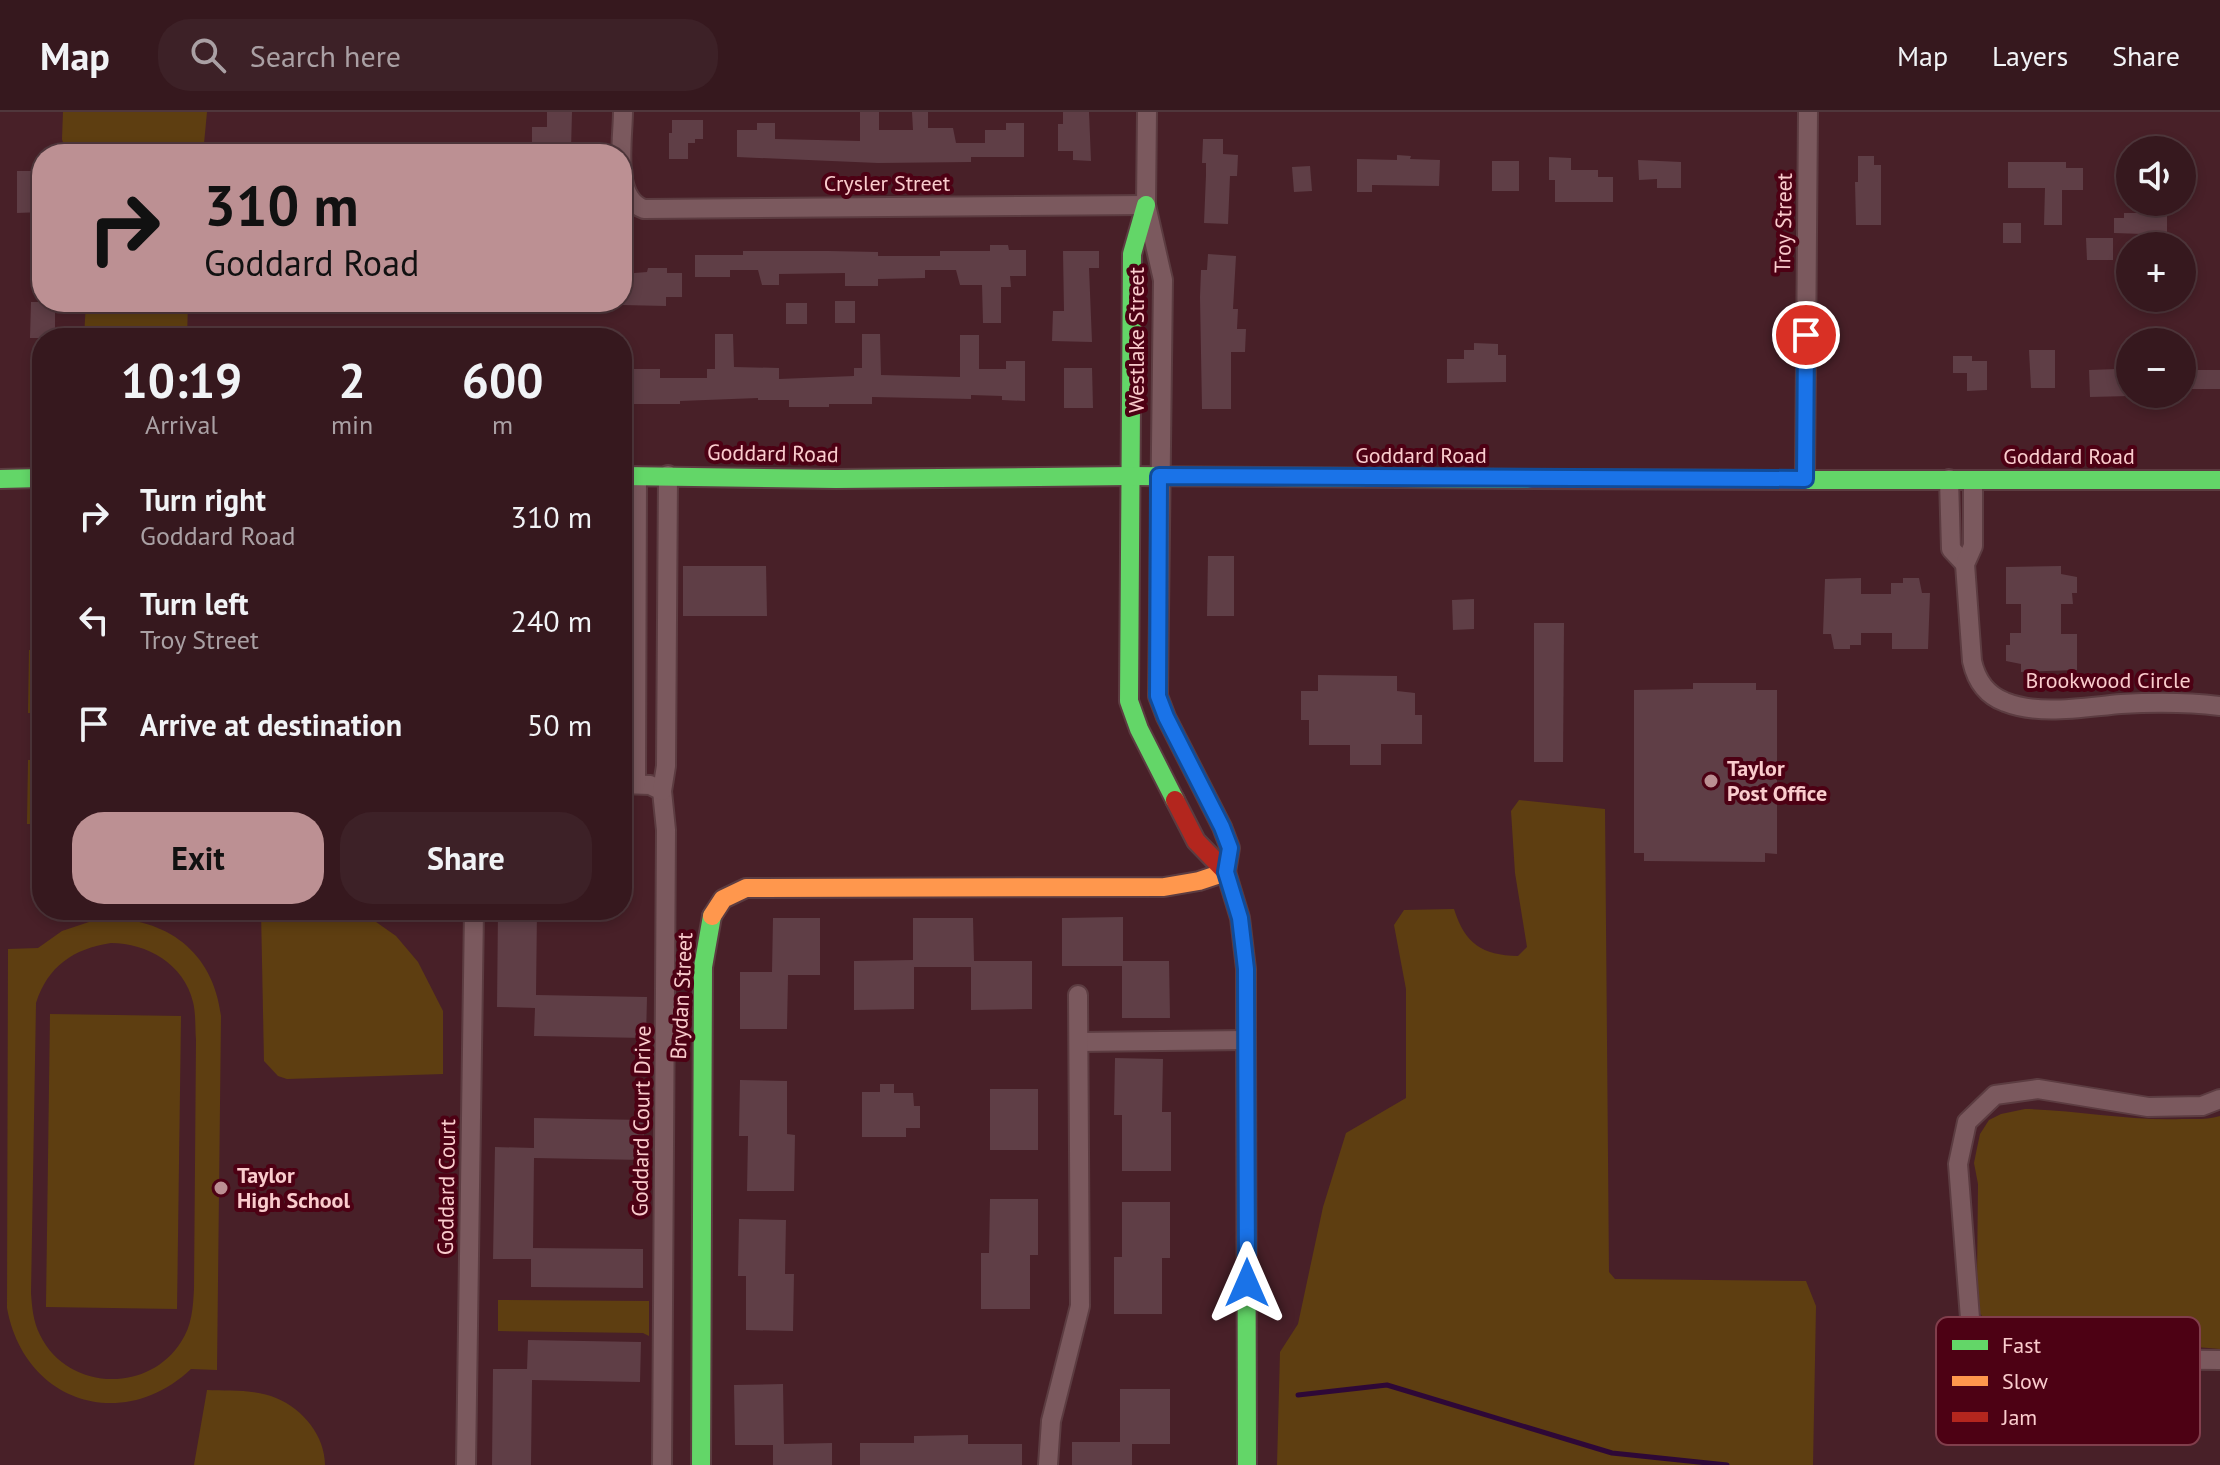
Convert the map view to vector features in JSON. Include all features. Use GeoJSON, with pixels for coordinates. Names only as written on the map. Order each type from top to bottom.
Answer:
{"type":"FeatureCollection","features":[{"type":"Feature","properties":{"kind":"street","name":"Crysler Street"},"geometry":{"type":"LineString","coordinates":[[623,112],[623,144]]}},
{"type":"Feature","properties":{"kind":"street","name":"Westlake Street"},"geometry":{"type":"LineString","coordinates":[[1130,476],[1132,254],[1146,205],[1147,112]]}},
{"type":"Feature","properties":{"kind":"street","name":"Troy Street"},"geometry":{"type":"LineString","coordinates":[[1805,479],[1808,112]]}},
{"type":"Feature","properties":{"kind":"street","name":"Crysler Street"},"geometry":{"type":"LineString","coordinates":[[632,203],[644,209],[1146,205]]}},
{"type":"Feature","properties":{"kind":"street","name":"Westlake Street"},"geometry":{"type":"LineString","coordinates":[[1146,205],[1160,255],[1163,280],[1159,476]]}},
{"type":"Feature","properties":{"kind":"street"},"geometry":{"type":"LineString","coordinates":[[643,786],[666,766],[668,475]]}},
{"type":"Feature","properties":{"kind":"street","name":"Goddard Road"},"geometry":{"type":"LineString","coordinates":[[632,476],[836,479],[1159,476],[2220,480]]}},
{"type":"Feature","properties":{"kind":"street"},"geometry":{"type":"LineString","coordinates":[[1130,476],[1129,701],[1139,729],[1196,841],[1226,872]]}},
{"type":"Feature","properties":{"kind":"street"},"geometry":{"type":"LineString","coordinates":[[1159,476],[1158,696],[1230,848],[1226,872],[1240,918],[1246,969],[1247,1465]]}},
{"type":"Feature","properties":{"kind":"street"},"geometry":{"type":"LineString","coordinates":[[0,479],[32,478]]}},
{"type":"Feature","properties":{"kind":"street","name":"Brookwood Circle"},"geometry":{"type":"LineString","coordinates":[[1949,479],[1951,549],[1965,564]]}},
{"type":"Feature","properties":{"kind":"street","name":"Brookwood Circle"},"geometry":{"type":"LineString","coordinates":[[1973,480],[1973,546],[1965,564],[1974,672],[1986,690],[2004,702],[2042,708],[2178,702],[2220,706]]}},
{"type":"Feature","properties":{"kind":"street"},"geometry":{"type":"LineString","coordinates":[[632,524],[643,786]]}},
{"type":"Feature","properties":{"kind":"street","name":"Goddard Court Drive"},"geometry":{"type":"LineString","coordinates":[[643,786],[666,830],[662,1465]]}},
{"type":"Feature","properties":{"kind":"street","name":"Brydan Street"},"geometry":{"type":"LineString","coordinates":[[701,1465],[703,967],[708,925],[721,898],[731,891],[746,888],[1164,887],[1226,872]]}},
{"type":"Feature","properties":{"kind":"street","name":"Goddard Court"},"geometry":{"type":"LineString","coordinates":[[466,1465],[474,920]]}},
{"type":"Feature","properties":{"kind":"street"},"geometry":{"type":"LineString","coordinates":[[1048,1465],[1051,1421],[1080,1306],[1078,995]]}},
{"type":"Feature","properties":{"kind":"street"},"geometry":{"type":"LineString","coordinates":[[1079,1042],[1246,1040]]}},
{"type":"Feature","properties":{"kind":"street"},"geometry":{"type":"LineString","coordinates":[[1970,1317],[1958,1164],[1967,1122],[1995,1095],[2038,1089],[2148,1107],[2202,1106],[2220,1099]]}},
{"type":"Feature","properties":{"kind":"street"},"geometry":{"type":"LineString","coordinates":[[2200,1360],[2220,1360]]}},
{"type":"Feature","properties":{"kind":"shaded area"},"geometry":{"type":"Polygon","coordinates":[[[63,112],[207,112],[204,144],[63,144],[63,112]]]}},
{"type":"Feature","properties":{"kind":"shaded area"},"geometry":{"type":"Polygon","coordinates":[[[85,312],[188,312],[187,328],[85,328],[85,312]]]}},
{"type":"Feature","properties":{"kind":"shaded area"},"geometry":{"type":"Polygon","coordinates":[[[29,650],[32,650],[32,713],[28,713],[29,650]]]}},
{"type":"Feature","properties":{"kind":"shaded area"},"geometry":{"type":"Polygon","coordinates":[[[28,760],[32,760],[32,824],[27,824],[28,760]]]}},
{"type":"Feature","properties":{"kind":"shaded area"},"geometry":{"type":"Polygon","coordinates":[[[1519,800],[1605,809],[1609,1272],[1615,1279],[1806,1281],[1816,1306],[1813,1465],[1277,1465],[1280,1352],[1298,1324],[1323,1207],[1346,1133],[1406,1098],[1406,989],[1394,925],[1404,910],[1454,909],[1470,939],[1485,950],[1518,956],[1527,947],[1515,873],[1511,811],[1519,800]]]}},
{"type":"Feature","properties":{"kind":"shaded area"},"geometry":{"type":"Polygon","coordinates":[[[95,920],[128,920],[165,931],[182,942],[208,973],[221,1016],[217,1370],[191,1369],[164,1389],[136,1400],[107,1403],[80,1398],[54,1386],[33,1366],[17,1340],[7,1308],[8,949],[38,948],[62,931],[95,920]],[[111,943],[74,955],[47,979],[36,1003],[33,1314],[40,1335],[52,1354],[88,1376],[108,1379],[149,1371],[167,1359],[188,1330],[194,1289],[194,1007],[188,989],[173,967],[138,947],[111,943]]]}},
{"type":"Feature","properties":{"kind":"shaded area"},"geometry":{"type":"Polygon","coordinates":[[[261,920],[373,920],[396,936],[418,962],[443,1011],[443,1074],[287,1079],[278,1076],[264,1061],[261,920]]]}},
{"type":"Feature","properties":{"kind":"shaded area"},"geometry":{"type":"Polygon","coordinates":[[[50,1014],[181,1016],[177,1309],[46,1307],[50,1014]]]}},
{"type":"Feature","properties":{"kind":"shaded area"},"geometry":{"type":"Polygon","coordinates":[[[2025,1109],[2162,1119],[2220,1116],[2220,1349],[2200,1347],[2200,1317],[1983,1317],[1979,1312],[1977,1282],[1978,1184],[1974,1163],[1980,1134],[1989,1120],[2025,1109]]]}},
{"type":"Feature","properties":{"kind":"shaded area"},"geometry":{"type":"Polygon","coordinates":[[[498,1300],[649,1301],[649,1336],[643,1333],[498,1331],[498,1300]]]}},
{"type":"Feature","properties":{"kind":"shaded area"},"geometry":{"type":"Polygon","coordinates":[[[207,1390],[260,1393],[286,1403],[303,1416],[317,1434],[325,1465],[194,1465],[207,1390]]]}},
{"type":"Feature","properties":{"kind":"building"},"geometry":{"type":"Polygon","coordinates":[[[547,112],[572,112],[571,144],[532,144],[532,127],[547,127],[547,112]]]}},
{"type":"Feature","properties":{"kind":"building"},"geometry":{"type":"Polygon","coordinates":[[[860,112],[879,112],[879,130],[913,130],[912,112],[928,112],[928,128],[953,128],[956,143],[985,143],[985,130],[1006,130],[1006,123],[1024,123],[1024,157],[971,157],[971,162],[878,163],[737,157],[737,130],[757,130],[757,123],[775,123],[775,139],[860,141],[860,112]]]}},
{"type":"Feature","properties":{"kind":"building"},"geometry":{"type":"Polygon","coordinates":[[[1063,112],[1089,112],[1091,161],[1073,160],[1073,151],[1058,151],[1058,124],[1063,124],[1063,112]]]}},
{"type":"Feature","properties":{"kind":"building"},"geometry":{"type":"Polygon","coordinates":[[[672,120],[703,120],[703,139],[688,143],[688,159],[669,159],[672,120]]]}},
{"type":"Feature","properties":{"kind":"building"},"geometry":{"type":"Polygon","coordinates":[[[1203,139],[1223,139],[1223,154],[1238,155],[1237,176],[1230,176],[1228,224],[1204,223],[1206,163],[1202,163],[1203,139]]]}},
{"type":"Feature","properties":{"kind":"building"},"geometry":{"type":"Polygon","coordinates":[[[1397,155],[1411,156],[1410,159],[1440,160],[1439,186],[1372,185],[1372,192],[1357,192],[1357,159],[1397,160],[1397,155]]]}},
{"type":"Feature","properties":{"kind":"building"},"geometry":{"type":"Polygon","coordinates":[[[1858,156],[1874,156],[1874,165],[1881,165],[1881,225],[1856,225],[1858,156]]]}},
{"type":"Feature","properties":{"kind":"building"},"geometry":{"type":"Polygon","coordinates":[[[1549,157],[1571,158],[1571,170],[1598,170],[1598,177],[1613,177],[1613,202],[1555,202],[1555,180],[1549,180],[1549,157]]]}},
{"type":"Feature","properties":{"kind":"building"},"geometry":{"type":"Polygon","coordinates":[[[1638,160],[1681,162],[1681,188],[1657,188],[1657,179],[1639,180],[1638,160]]]}},
{"type":"Feature","properties":{"kind":"building"},"geometry":{"type":"Polygon","coordinates":[[[1492,161],[1519,161],[1519,191],[1492,191],[1492,161]]]}},
{"type":"Feature","properties":{"kind":"building"},"geometry":{"type":"Polygon","coordinates":[[[2008,162],[2066,162],[2066,168],[2083,168],[2083,190],[2062,190],[2062,225],[2044,225],[2045,188],[2008,188],[2008,162]]]}},
{"type":"Feature","properties":{"kind":"building"},"geometry":{"type":"Polygon","coordinates":[[[1310,166],[1312,191],[1294,192],[1292,167],[1310,166]]]}},
{"type":"Feature","properties":{"kind":"building"},"geometry":{"type":"Polygon","coordinates":[[[17,171],[32,171],[32,212],[17,213],[17,171]]]}},
{"type":"Feature","properties":{"kind":"building"},"geometry":{"type":"Polygon","coordinates":[[[2167,216],[2167,232],[2114,233],[2114,218],[2167,216]]]}},
{"type":"Feature","properties":{"kind":"building"},"geometry":{"type":"Polygon","coordinates":[[[2003,223],[2021,223],[2021,243],[2003,243],[2003,223]]]}},
{"type":"Feature","properties":{"kind":"building"},"geometry":{"type":"Polygon","coordinates":[[[2086,238],[2113,238],[2113,260],[2087,260],[2086,238]]]}},
{"type":"Feature","properties":{"kind":"building"},"geometry":{"type":"Polygon","coordinates":[[[990,245],[1008,245],[1009,250],[1026,250],[1026,276],[1010,276],[1011,287],[1001,287],[1001,323],[983,323],[982,285],[960,285],[956,270],[925,270],[925,278],[878,279],[878,286],[845,286],[845,273],[779,274],[779,285],[762,285],[758,270],[730,270],[730,277],[695,277],[695,255],[743,255],[743,251],[829,251],[878,252],[878,256],[940,256],[940,251],[990,251],[990,245]]]}},
{"type":"Feature","properties":{"kind":"building"},"geometry":{"type":"Polygon","coordinates":[[[1063,251],[1099,251],[1099,268],[1089,268],[1092,342],[1052,341],[1053,311],[1064,311],[1063,251]]]}},
{"type":"Feature","properties":{"kind":"building"},"geometry":{"type":"Polygon","coordinates":[[[1208,254],[1236,256],[1233,309],[1238,309],[1237,329],[1246,329],[1245,352],[1231,352],[1231,409],[1202,409],[1201,270],[1207,270],[1208,254]]]}},
{"type":"Feature","properties":{"kind":"building"},"geometry":{"type":"Polygon","coordinates":[[[648,268],[667,268],[667,273],[682,273],[682,297],[666,297],[666,306],[632,305],[632,273],[647,272],[648,268]]]}},
{"type":"Feature","properties":{"kind":"building"},"geometry":{"type":"Polygon","coordinates":[[[835,301],[855,301],[855,323],[835,323],[835,301]]]}},
{"type":"Feature","properties":{"kind":"building"},"geometry":{"type":"Polygon","coordinates":[[[31,302],[32,312],[55,312],[55,328],[32,328],[30,338],[31,302]]]}},
{"type":"Feature","properties":{"kind":"building"},"geometry":{"type":"Polygon","coordinates":[[[786,303],[807,303],[807,324],[786,324],[786,303]]]}},
{"type":"Feature","properties":{"kind":"building"},"geometry":{"type":"Polygon","coordinates":[[[715,334],[733,334],[734,367],[779,368],[779,379],[854,376],[854,368],[862,368],[862,334],[880,334],[881,375],[960,377],[960,335],[979,335],[979,369],[1006,369],[1006,361],[1025,361],[1025,401],[1002,400],[1002,396],[971,395],[971,399],[872,397],[872,404],[829,404],[829,407],[789,407],[789,400],[758,398],[632,404],[632,369],[660,369],[660,378],[707,378],[707,369],[715,369],[715,334]]]}},
{"type":"Feature","properties":{"kind":"building"},"geometry":{"type":"Polygon","coordinates":[[[1474,343],[1498,344],[1498,355],[1506,355],[1506,382],[1447,383],[1447,359],[1464,359],[1464,350],[1474,350],[1474,343]]]}},
{"type":"Feature","properties":{"kind":"building"},"geometry":{"type":"Polygon","coordinates":[[[2029,350],[2055,350],[2055,388],[2031,388],[2029,350]]]}},
{"type":"Feature","properties":{"kind":"building"},"geometry":{"type":"Polygon","coordinates":[[[1953,356],[1972,356],[1972,361],[1987,361],[1987,390],[1967,391],[1967,373],[1953,373],[1953,356]]]}},
{"type":"Feature","properties":{"kind":"building"},"geometry":{"type":"Polygon","coordinates":[[[1064,368],[1092,368],[1093,408],[1064,408],[1064,368]]]}},
{"type":"Feature","properties":{"kind":"building"},"geometry":{"type":"Polygon","coordinates":[[[2116,369],[2116,396],[2090,397],[2089,370],[2116,369]]]}},
{"type":"Feature","properties":{"kind":"building"},"geometry":{"type":"Polygon","coordinates":[[[2196,370],[2220,370],[2220,389],[2196,389],[2196,370]]]}},
{"type":"Feature","properties":{"kind":"building"},"geometry":{"type":"Polygon","coordinates":[[[1208,556],[1234,556],[1234,616],[1207,616],[1208,556]]]}},
{"type":"Feature","properties":{"kind":"building"},"geometry":{"type":"Polygon","coordinates":[[[683,566],[766,566],[767,616],[683,616],[683,566]]]}},
{"type":"Feature","properties":{"kind":"building"},"geometry":{"type":"Polygon","coordinates":[[[2061,566],[2061,574],[2077,577],[2077,593],[2072,593],[2073,604],[2061,604],[2061,634],[2077,634],[2077,670],[2021,672],[2021,664],[2006,661],[2010,633],[2021,633],[2021,604],[2006,604],[2006,567],[2061,566]]]}},
{"type":"Feature","properties":{"kind":"building"},"geometry":{"type":"Polygon","coordinates":[[[1861,578],[1861,594],[1891,594],[1891,583],[1903,583],[1903,578],[1919,578],[1922,593],[1930,593],[1928,649],[1892,649],[1892,633],[1861,633],[1861,645],[1834,649],[1831,634],[1823,634],[1825,579],[1861,578]]]}},
{"type":"Feature","properties":{"kind":"building"},"geometry":{"type":"Polygon","coordinates":[[[1474,599],[1474,629],[1453,630],[1452,600],[1474,599]]]}},
{"type":"Feature","properties":{"kind":"building"},"geometry":{"type":"Polygon","coordinates":[[[1534,623],[1564,623],[1563,762],[1534,762],[1534,623]]]}},
{"type":"Feature","properties":{"kind":"building"},"geometry":{"type":"Polygon","coordinates":[[[1318,675],[1397,676],[1397,691],[1415,693],[1415,715],[1422,715],[1422,744],[1381,744],[1381,765],[1350,765],[1350,745],[1309,745],[1309,720],[1301,720],[1301,691],[1318,691],[1318,675]]]}},
{"type":"Feature","properties":{"kind":"building"},"geometry":{"type":"Polygon","coordinates":[[[1693,683],[1756,683],[1756,690],[1777,690],[1777,854],[1765,853],[1765,862],[1644,861],[1644,853],[1634,853],[1634,690],[1693,689],[1693,683]]]}},
{"type":"Feature","properties":{"kind":"building"},"geometry":{"type":"Polygon","coordinates":[[[1123,917],[1123,961],[1169,961],[1170,1018],[1122,1018],[1122,966],[1062,966],[1062,918],[1123,917]]]}},
{"type":"Feature","properties":{"kind":"building"},"geometry":{"type":"Polygon","coordinates":[[[773,918],[820,918],[820,975],[788,975],[787,1029],[740,1029],[740,972],[772,972],[773,918]]]}},
{"type":"Feature","properties":{"kind":"building"},"geometry":{"type":"Polygon","coordinates":[[[913,918],[973,918],[974,961],[1032,961],[1032,1009],[971,1010],[971,967],[914,967],[914,1009],[854,1010],[854,961],[913,960],[913,918]]]}},
{"type":"Feature","properties":{"kind":"building"},"geometry":{"type":"Polygon","coordinates":[[[498,920],[537,920],[536,995],[647,997],[646,1038],[534,1036],[535,1008],[497,1007],[498,920]]]}},
{"type":"Feature","properties":{"kind":"building"},"geometry":{"type":"Polygon","coordinates":[[[1115,1058],[1163,1059],[1162,1112],[1171,1112],[1171,1171],[1122,1171],[1122,1115],[1114,1115],[1115,1058]]]}},
{"type":"Feature","properties":{"kind":"building"},"geometry":{"type":"Polygon","coordinates":[[[740,1080],[787,1081],[787,1134],[795,1135],[794,1191],[747,1191],[748,1136],[739,1136],[740,1080]]]}},
{"type":"Feature","properties":{"kind":"building"},"geometry":{"type":"Polygon","coordinates":[[[880,1084],[894,1084],[894,1093],[913,1093],[914,1106],[920,1106],[920,1128],[906,1128],[906,1137],[862,1137],[862,1092],[880,1092],[880,1084]]]}},
{"type":"Feature","properties":{"kind":"building"},"geometry":{"type":"Polygon","coordinates":[[[990,1089],[1038,1089],[1038,1150],[990,1150],[990,1089]]]}},
{"type":"Feature","properties":{"kind":"building"},"geometry":{"type":"Polygon","coordinates":[[[534,1118],[644,1120],[644,1160],[534,1158],[533,1248],[643,1249],[643,1288],[531,1287],[531,1259],[493,1259],[495,1147],[534,1148],[534,1118]]]}},
{"type":"Feature","properties":{"kind":"building"},"geometry":{"type":"Polygon","coordinates":[[[990,1199],[1038,1199],[1038,1255],[1030,1255],[1030,1309],[981,1309],[981,1253],[989,1253],[990,1199]]]}},
{"type":"Feature","properties":{"kind":"building"},"geometry":{"type":"Polygon","coordinates":[[[1122,1202],[1170,1202],[1170,1258],[1162,1258],[1162,1314],[1114,1314],[1114,1257],[1122,1257],[1122,1202]]]}},
{"type":"Feature","properties":{"kind":"building"},"geometry":{"type":"Polygon","coordinates":[[[739,1219],[786,1220],[785,1274],[794,1274],[793,1331],[746,1330],[746,1276],[738,1276],[739,1219]]]}},
{"type":"Feature","properties":{"kind":"building"},"geometry":{"type":"Polygon","coordinates":[[[528,1340],[641,1342],[640,1382],[532,1380],[531,1465],[492,1465],[493,1369],[527,1369],[528,1340]]]}},
{"type":"Feature","properties":{"kind":"building"},"geometry":{"type":"Polygon","coordinates":[[[783,1384],[784,1444],[832,1443],[832,1465],[773,1465],[773,1445],[735,1445],[734,1385],[783,1384]]]}},
{"type":"Feature","properties":{"kind":"building"},"geometry":{"type":"Polygon","coordinates":[[[1120,1389],[1170,1389],[1170,1444],[1132,1444],[1132,1465],[1072,1465],[1072,1442],[1120,1442],[1120,1389]]]}},
{"type":"Feature","properties":{"kind":"building"},"geometry":{"type":"Polygon","coordinates":[[[968,1435],[968,1444],[1022,1444],[1022,1465],[860,1465],[860,1443],[914,1443],[914,1436],[968,1435]]]}},
{"type":"Feature","properties":{"kind":"waterway"},"geometry":{"type":"LineString","coordinates":[[1298,1395],[1387,1385],[1612,1453],[1727,1465]]}},
{"type":"Feature","properties":{"kind":"traffic: fast"},"geometry":{"type":"LineString","coordinates":[[1146,205],[1132,254],[1129,701],[1139,729],[1175,800]]}},
{"type":"Feature","properties":{"kind":"traffic: fast"},"geometry":{"type":"LineString","coordinates":[[632,476],[1532,479]]}},
{"type":"Feature","properties":{"kind":"traffic: fast"},"geometry":{"type":"LineString","coordinates":[[0,479],[32,478]]}},
{"type":"Feature","properties":{"kind":"traffic: fast"},"geometry":{"type":"LineString","coordinates":[[1803,480],[2220,480]]}},
{"type":"Feature","properties":{"kind":"traffic: fast"},"geometry":{"type":"LineString","coordinates":[[701,1465],[703,967],[712,916]]}},
{"type":"Feature","properties":{"kind":"traffic: fast"},"geometry":{"type":"LineString","coordinates":[[1246,1028],[1247,1465]]}},
{"type":"Feature","properties":{"kind":"traffic: slow"},"geometry":{"type":"LineString","coordinates":[[712,916],[723,899],[746,888],[1164,887],[1226,872]]}},
{"type":"Feature","properties":{"kind":"traffic: jam"},"geometry":{"type":"LineString","coordinates":[[1532,479],[1803,480]]}},
{"type":"Feature","properties":{"kind":"traffic: jam"},"geometry":{"type":"LineString","coordinates":[[1175,800],[1196,841],[1226,872],[1240,918],[1246,969],[1246,1028]]}},
{"type":"Feature","properties":{"kind":"place","name":"Taylor Post Office"},"geometry":{"type":"Point","coordinates":[1711,781]}},
{"type":"Feature","properties":{"kind":"place","name":"Taylor High School"},"geometry":{"type":"Point","coordinates":[221,1188]}},
{"type":"Feature","properties":{"kind":"route"},"geometry":{"type":"LineString","coordinates":[[1247,1283],[1246,969],[1240,918],[1226,872],[1230,848],[1158,696],[1159,476],[1805,479],[1806,335]]}}]}
